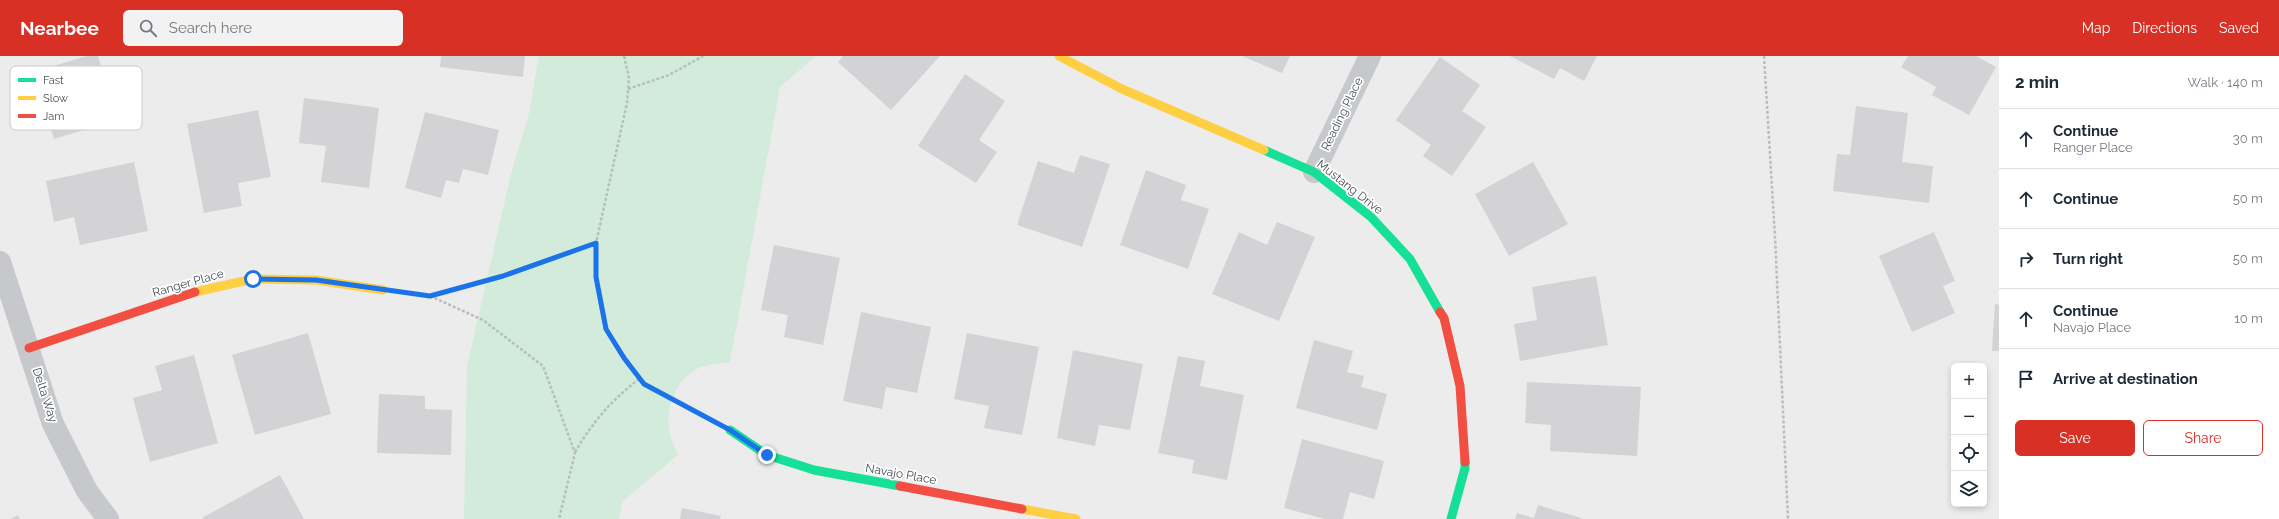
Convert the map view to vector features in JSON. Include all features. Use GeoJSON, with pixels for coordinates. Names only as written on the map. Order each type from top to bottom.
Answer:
{"type":"FeatureCollection","features":[{"type":"Feature","properties":{"kind":"street","name":"Mustang Drive"},"geometry":{"type":"LineString","coordinates":[[1059,56],[1122,89],[1314,172],[1371,217],[1410,259],[1444,318],[1460,386],[1465,468],[1451,519]]}},
{"type":"Feature","properties":{"kind":"street","name":"Reading Place"},"geometry":{"type":"LineString","coordinates":[[1314,172],[1370,56]]}},
{"type":"Feature","properties":{"kind":"street","name":"Delta Way"},"geometry":{"type":"LineString","coordinates":[[0,262],[54,424],[87,491],[108,519]]}},
{"type":"Feature","properties":{"kind":"street","name":"Ranger Place"},"geometry":{"type":"LineString","coordinates":[[29,348],[190,293],[253,279],[316,280],[383,290]]}},
{"type":"Feature","properties":{"kind":"street","name":"Navajo Place"},"geometry":{"type":"LineString","coordinates":[[730,430],[767,455],[814,470],[1076,519]]}},
{"type":"Feature","properties":{"kind":"path"},"geometry":{"type":"LineString","coordinates":[[624,56],[629,78],[627,103],[596,243],[596,277],[606,329],[644,384],[676,403],[730,430]]}},
{"type":"Feature","properties":{"kind":"path"},"geometry":{"type":"LineString","coordinates":[[628,89],[669,75],[703,56]]}},
{"type":"Feature","properties":{"kind":"path"},"geometry":{"type":"LineString","coordinates":[[1764,56],[1775,237],[1788,519]]}},
{"type":"Feature","properties":{"kind":"path"},"geometry":{"type":"LineString","coordinates":[[430,296],[503,276],[596,243]]}},
{"type":"Feature","properties":{"kind":"path"},"geometry":{"type":"LineString","coordinates":[[383,290],[430,296],[483,320],[543,366],[575,452]]}},
{"type":"Feature","properties":{"kind":"path"},"geometry":{"type":"LineString","coordinates":[[559,519],[575,452],[592,425],[612,401],[640,378]]}},
{"type":"Feature","properties":{"kind":"green space"},"geometry":{"type":"Polygon","coordinates":[[[539,56],[816,56],[780,87],[730,362],[699,368],[688,375],[680,384],[670,406],[668,419],[669,431],[679,454],[622,502],[619,519],[464,519],[467,366],[511,174],[529,113],[539,56]]]}},
{"type":"Feature","properties":{"kind":"building"},"geometry":{"type":"Polygon","coordinates":[[[87,56],[98,56],[101,66],[54,66],[87,56]]]}},
{"type":"Feature","properties":{"kind":"building"},"geometry":{"type":"Polygon","coordinates":[[[441,56],[525,56],[523,77],[440,67],[441,56]]]}},
{"type":"Feature","properties":{"kind":"building"},"geometry":{"type":"Polygon","coordinates":[[[843,56],[940,56],[891,110],[838,62],[843,56]]]}},
{"type":"Feature","properties":{"kind":"building"},"geometry":{"type":"Polygon","coordinates":[[[1242,56],[1290,56],[1282,73],[1242,56]]]}},
{"type":"Feature","properties":{"kind":"building"},"geometry":{"type":"Polygon","coordinates":[[[1510,56],[1597,56],[1584,81],[1560,68],[1554,79],[1510,56]]]}},
{"type":"Feature","properties":{"kind":"building"},"geometry":{"type":"Polygon","coordinates":[[[1908,56],[1976,56],[1996,67],[1969,115],[1932,95],[1936,87],[1901,67],[1908,56]]]}},
{"type":"Feature","properties":{"kind":"building"},"geometry":{"type":"Polygon","coordinates":[[[1440,57],[1480,85],[1462,111],[1486,127],[1452,176],[1423,156],[1431,145],[1396,120],[1440,57]]]}},
{"type":"Feature","properties":{"kind":"building"},"geometry":{"type":"Polygon","coordinates":[[[965,74],[1005,101],[979,140],[997,152],[976,183],[918,146],[965,74]]]}},
{"type":"Feature","properties":{"kind":"building"},"geometry":{"type":"Polygon","coordinates":[[[304,98],[379,108],[369,188],[321,182],[326,146],[299,143],[304,98]]]}},
{"type":"Feature","properties":{"kind":"building"},"geometry":{"type":"Polygon","coordinates":[[[1856,106],[1908,113],[1902,162],[1933,166],[1929,203],[1833,191],[1837,154],[1850,155],[1856,106]]]}},
{"type":"Feature","properties":{"kind":"building"},"geometry":{"type":"Polygon","coordinates":[[[258,110],[271,177],[238,183],[242,206],[204,213],[187,124],[258,110]]]}},
{"type":"Feature","properties":{"kind":"building"},"geometry":{"type":"Polygon","coordinates":[[[425,112],[499,130],[488,175],[463,169],[459,183],[446,180],[441,198],[405,188],[425,112]]]}},
{"type":"Feature","properties":{"kind":"building"},"geometry":{"type":"Polygon","coordinates":[[[51,130],[84,130],[54,139],[51,130]]]}},
{"type":"Feature","properties":{"kind":"building"},"geometry":{"type":"Polygon","coordinates":[[[1080,155],[1110,164],[1082,247],[1017,225],[1038,161],[1074,173],[1080,155]]]}},
{"type":"Feature","properties":{"kind":"building"},"geometry":{"type":"Polygon","coordinates":[[[134,162],[148,231],[80,245],[74,217],[54,222],[46,181],[134,162]]]}},
{"type":"Feature","properties":{"kind":"building"},"geometry":{"type":"Polygon","coordinates":[[[1533,162],[1568,224],[1509,256],[1475,194],[1533,162]]]}},
{"type":"Feature","properties":{"kind":"building"},"geometry":{"type":"Polygon","coordinates":[[[1146,170],[1186,185],[1181,200],[1209,209],[1188,269],[1120,245],[1146,170]]]}},
{"type":"Feature","properties":{"kind":"building"},"geometry":{"type":"Polygon","coordinates":[[[1277,222],[1315,237],[1279,321],[1212,294],[1239,232],[1267,245],[1277,222]]]}},
{"type":"Feature","properties":{"kind":"building"},"geometry":{"type":"Polygon","coordinates":[[[1934,232],[1955,281],[1943,286],[1955,313],[1912,332],[1879,256],[1934,232]]]}},
{"type":"Feature","properties":{"kind":"building"},"geometry":{"type":"Polygon","coordinates":[[[774,245],[840,258],[823,345],[784,337],[788,315],[761,310],[774,245]]]}},
{"type":"Feature","properties":{"kind":"building"},"geometry":{"type":"Polygon","coordinates":[[[1596,276],[1608,345],[1520,361],[1514,324],[1537,320],[1532,287],[1596,276]]]}},
{"type":"Feature","properties":{"kind":"building"},"geometry":{"type":"Polygon","coordinates":[[[1995,304],[1999,305],[1999,351],[1992,351],[1995,304]]]}},
{"type":"Feature","properties":{"kind":"building"},"geometry":{"type":"Polygon","coordinates":[[[861,312],[931,327],[917,393],[886,387],[882,409],[843,401],[861,312]]]}},
{"type":"Feature","properties":{"kind":"building"},"geometry":{"type":"Polygon","coordinates":[[[308,333],[331,414],[255,435],[232,355],[308,333]]]}},
{"type":"Feature","properties":{"kind":"building"},"geometry":{"type":"Polygon","coordinates":[[[967,333],[1039,347],[1022,435],[984,428],[989,406],[954,399],[967,333]]]}},
{"type":"Feature","properties":{"kind":"building"},"geometry":{"type":"Polygon","coordinates":[[[1314,340],[1353,351],[1347,372],[1364,376],[1361,387],[1387,394],[1377,430],[1296,408],[1314,340]]]}},
{"type":"Feature","properties":{"kind":"building"},"geometry":{"type":"Polygon","coordinates":[[[1073,350],[1143,364],[1130,430],[1099,425],[1095,446],[1057,438],[1073,350]]]}},
{"type":"Feature","properties":{"kind":"building"},"geometry":{"type":"Polygon","coordinates":[[[194,355],[218,443],[150,462],[133,398],[162,390],[155,366],[194,355]]]}},
{"type":"Feature","properties":{"kind":"building"},"geometry":{"type":"Polygon","coordinates":[[[1178,356],[1205,361],[1200,386],[1244,395],[1227,480],[1192,473],[1194,460],[1158,453],[1178,356]]]}},
{"type":"Feature","properties":{"kind":"building"},"geometry":{"type":"Polygon","coordinates":[[[1527,382],[1641,387],[1637,456],[1550,451],[1551,425],[1525,423],[1527,382]]]}},
{"type":"Feature","properties":{"kind":"building"},"geometry":{"type":"Polygon","coordinates":[[[379,394],[425,396],[425,409],[452,410],[451,455],[377,453],[379,394]]]}},
{"type":"Feature","properties":{"kind":"building"},"geometry":{"type":"Polygon","coordinates":[[[1302,439],[1384,461],[1374,499],[1350,492],[1343,519],[1325,519],[1284,508],[1302,439]]]}},
{"type":"Feature","properties":{"kind":"building"},"geometry":{"type":"Polygon","coordinates":[[[280,475],[304,519],[202,518],[280,475]]]}},
{"type":"Feature","properties":{"kind":"building"},"geometry":{"type":"Polygon","coordinates":[[[1538,505],[1584,519],[1515,519],[1517,513],[1534,518],[1538,505]]]}},
{"type":"Feature","properties":{"kind":"building"},"geometry":{"type":"Polygon","coordinates":[[[682,508],[721,516],[720,519],[680,519],[682,508]]]}},
{"type":"Feature","properties":{"kind":"building"},"geometry":{"type":"Polygon","coordinates":[[[18,515],[20,519],[10,519],[18,515]]]}},
{"type":"Feature","properties":{"kind":"traffic: fast"},"geometry":{"type":"LineString","coordinates":[[1264,150],[1314,172],[1371,217],[1410,259],[1440,312]]}},
{"type":"Feature","properties":{"kind":"traffic: fast"},"geometry":{"type":"LineString","coordinates":[[730,430],[767,455],[814,470],[900,486]]}},
{"type":"Feature","properties":{"kind":"traffic: fast"},"geometry":{"type":"LineString","coordinates":[[1451,519],[1465,468],[1465,462]]}},
{"type":"Feature","properties":{"kind":"traffic: slow"},"geometry":{"type":"LineString","coordinates":[[1059,56],[1122,89],[1264,150]]}},
{"type":"Feature","properties":{"kind":"traffic: slow"},"geometry":{"type":"LineString","coordinates":[[195,292],[253,279],[316,280],[383,290]]}},
{"type":"Feature","properties":{"kind":"traffic: slow"},"geometry":{"type":"LineString","coordinates":[[1022,509],[1076,519]]}},
{"type":"Feature","properties":{"kind":"traffic: jam"},"geometry":{"type":"LineString","coordinates":[[29,348],[195,292]]}},
{"type":"Feature","properties":{"kind":"traffic: jam"},"geometry":{"type":"LineString","coordinates":[[1440,312],[1444,318],[1460,386],[1465,462]]}},
{"type":"Feature","properties":{"kind":"traffic: jam"},"geometry":{"type":"LineString","coordinates":[[900,486],[1022,509]]}},
{"type":"Feature","properties":{"kind":"route"},"geometry":{"type":"LineString","coordinates":[[253,279],[316,280],[430,296],[503,276],[596,243],[596,277],[600,306],[606,329],[624,358],[644,384],[676,403],[730,430],[767,455]]}}]}
